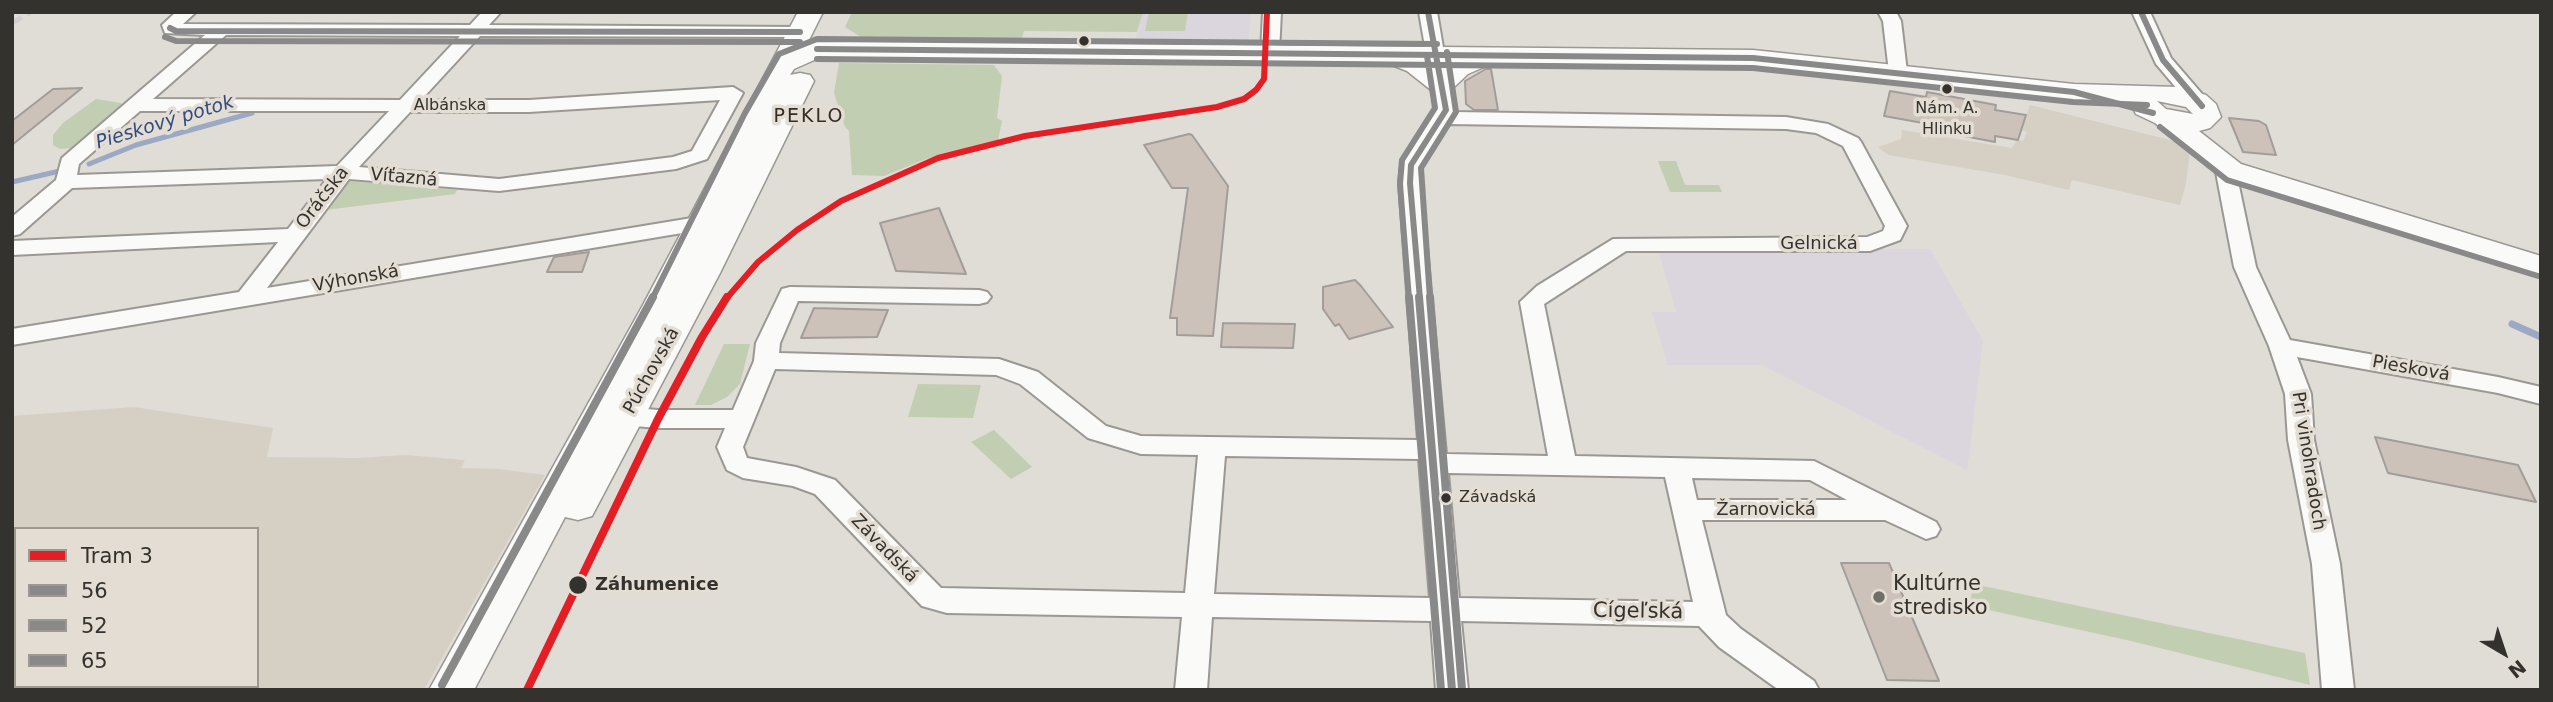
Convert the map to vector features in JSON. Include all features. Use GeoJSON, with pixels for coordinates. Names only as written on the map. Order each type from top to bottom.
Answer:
{"type":"FeatureCollection","features":[{"type":"Feature","properties":{"kind":"street"},"geometry":{"type":"LineString","coordinates":[[187,12],[170,28],[176,31],[809,31],[1270,53],[1753,58],[2074,92],[2158,105],[2188,123],[2204,112],[2164,61],[2141,12]]}},
{"type":"Feature","properties":{"kind":"street","name":"Oráčska"},"geometry":{"type":"LineString","coordinates":[[247,298],[343,172],[492,12]]}},
{"type":"Feature","properties":{"kind":"street"},"geometry":{"type":"LineString","coordinates":[[809,31],[835,12]]}},
{"type":"Feature","properties":{"kind":"street"},"geometry":{"type":"LineString","coordinates":[[1270,53],[1272,12]]}},
{"type":"Feature","properties":{"kind":"street"},"geometry":{"type":"LineString","coordinates":[[1428,12],[1446,106],[1416,155],[1410,183],[1452,690]]}},
{"type":"Feature","properties":{"kind":"street"},"geometry":{"type":"LineString","coordinates":[[1887,12],[1892,21],[1898,72]]}},
{"type":"Feature","properties":{"kind":"street"},"geometry":{"type":"LineString","coordinates":[[12,229],[66,182],[69,162],[220,31]]}},
{"type":"Feature","properties":{"kind":"street","name":"Púchovská"},"geometry":{"type":"LineString","coordinates":[[451,690],[632,406],[701,225],[754,118],[785,63],[809,31]]}},
{"type":"Feature","properties":{"kind":"street","name":"Púchovská"},"geometry":{"type":"LineString","coordinates":[[478,690],[734,215],[809,31]]}},
{"type":"Feature","properties":{"kind":"street"},"geometry":{"type":"LineString","coordinates":[[1383,54],[1416,65],[1441,84]]}},
{"type":"Feature","properties":{"kind":"street"},"geometry":{"type":"LineString","coordinates":[[1441,84],[1459,68],[1492,55]]}},
{"type":"Feature","properties":{"kind":"street"},"geometry":{"type":"LineString","coordinates":[[2158,105],[2164,61]]}},
{"type":"Feature","properties":{"kind":"street","name":"Albánska"},"geometry":{"type":"LineString","coordinates":[[135,105],[529,106],[733,93],[718,121]]}},
{"type":"Feature","properties":{"kind":"street"},"geometry":{"type":"LineString","coordinates":[[2158,105],[2224,164],[2541,266]]}},
{"type":"Feature","properties":{"kind":"street","name":"Pri vinohradoch"},"geometry":{"type":"LineString","coordinates":[[2204,112],[2204,124],[2219,148],[2224,164],[2245,267],[2295,381],[2301,408],[2301,440],[2326,564],[2338,690]]}},
{"type":"Feature","properties":{"kind":"street","name":"Gelnická"},"geometry":{"type":"LineString","coordinates":[[1441,118],[1786,123],[1821,128],[1852,142],[1896,226],[1892,235],[1870,244],[1622,244],[1532,302],[1563,464]]}},
{"type":"Feature","properties":{"kind":"street","name":"Víťazná"},"geometry":{"type":"LineString","coordinates":[[66,182],[343,172],[499,185],[676,163],[700,155],[718,121]]}},
{"type":"Feature","properties":{"kind":"street","name":"Výhonská"},"geometry":{"type":"LineString","coordinates":[[12,337],[637,233],[701,225],[734,215]]}},
{"type":"Feature","properties":{"kind":"street"},"geometry":{"type":"LineString","coordinates":[[12,248],[294,235]]}},
{"type":"Feature","properties":{"kind":"street","name":"Závadská"},"geometry":{"type":"LineString","coordinates":[[979,297],[790,295],[768,342],[766,361],[730,447],[736,463],[743,468],[796,477],[825,487],[887,554],[936,600],[1446,609]]}},
{"type":"Feature","properties":{"kind":"street","name":"Piesková"},"geometry":{"type":"LineString","coordinates":[[2281,346],[2498,385],[2541,396]]}},
{"type":"Feature","properties":{"kind":"street"},"geometry":{"type":"LineString","coordinates":[[766,361],[999,367],[1028,378],[1097,432],[1141,445],[1434,456]]}},
{"type":"Feature","properties":{"kind":"street"},"geometry":{"type":"LineString","coordinates":[[632,406],[740,419]]}},
{"type":"Feature","properties":{"kind":"street"},"geometry":{"type":"LineString","coordinates":[[1191,690],[1212,447]]}},
{"type":"Feature","properties":{"kind":"street","name":"Žarnovická"},"geometry":{"type":"LineString","coordinates":[[1434,456],[1563,464],[1814,471],[1926,529]]}},
{"type":"Feature","properties":{"kind":"street"},"geometry":{"type":"LineString","coordinates":[[1676,468],[1709,614]]}},
{"type":"Feature","properties":{"kind":"street","name":"Žarnovická"},"geometry":{"type":"LineString","coordinates":[[1686,510],[1890,510]]}},
{"type":"Feature","properties":{"kind":"street","name":"Cígeľská"},"geometry":{"type":"LineString","coordinates":[[1446,609],[1709,614],[1730,638],[1803,690]]}},
{"type":"Feature","properties":{"kind":"shaded area"},"geometry":{"type":"Polygon","coordinates":[[[1143,12],[1251,12],[1248,42],[1135,41],[1143,12]]]}},
{"type":"Feature","properties":{"kind":"shaded area"},"geometry":{"type":"Polygon","coordinates":[[[2030,105],[2186,144],[2190,151],[2180,205],[2072,180],[2069,190],[2005,175],[1888,155],[1878,147],[1901,139],[1902,130],[2012,148],[2017,140],[2023,141],[2027,132],[2021,130],[2030,105]]]}},
{"type":"Feature","properties":{"kind":"shaded area"},"geometry":{"type":"Polygon","coordinates":[[[1658,249],[1930,249],[1983,341],[1967,470],[1762,365],[1668,365],[1652,312],[1676,312],[1658,249]]]}},
{"type":"Feature","properties":{"kind":"shaded area"},"geometry":{"type":"Polygon","coordinates":[[[134,407],[273,428],[267,457],[357,458],[406,455],[465,460],[461,468],[499,469],[545,475],[424,690],[12,690],[12,416],[134,407]]]}},
{"type":"Feature","properties":{"kind":"green space"},"geometry":{"type":"Polygon","coordinates":[[[852,12],[1143,12],[1137,32],[1024,31],[1021,40],[864,39],[845,27],[852,12]]]}},
{"type":"Feature","properties":{"kind":"green space"},"geometry":{"type":"Polygon","coordinates":[[[1149,12],[1188,12],[1185,31],[1145,31],[1149,12]]]}},
{"type":"Feature","properties":{"kind":"green space"},"geometry":{"type":"Polygon","coordinates":[[[839,63],[994,65],[1002,76],[997,118],[1002,121],[998,140],[926,159],[884,176],[852,175],[849,131],[845,127],[834,93],[839,63]]]}},
{"type":"Feature","properties":{"kind":"green space"},"geometry":{"type":"Polygon","coordinates":[[[96,99],[121,103],[122,108],[75,148],[60,149],[53,145],[53,135],[63,123],[96,99]]]}},
{"type":"Feature","properties":{"kind":"green space"},"geometry":{"type":"Polygon","coordinates":[[[1658,161],[1676,161],[1685,185],[1719,185],[1722,192],[1670,192],[1658,161]]]}},
{"type":"Feature","properties":{"kind":"green space"},"geometry":{"type":"Polygon","coordinates":[[[347,181],[457,190],[455,194],[325,210],[347,181]]]}},
{"type":"Feature","properties":{"kind":"green space"},"geometry":{"type":"Polygon","coordinates":[[[724,344],[750,344],[740,384],[727,397],[711,405],[695,405],[724,344]]]}},
{"type":"Feature","properties":{"kind":"green space"},"geometry":{"type":"Polygon","coordinates":[[[918,384],[981,385],[973,418],[908,417],[918,384]]]}},
{"type":"Feature","properties":{"kind":"green space"},"geometry":{"type":"Polygon","coordinates":[[[994,430],[1032,467],[1011,479],[971,442],[994,430]]]}},
{"type":"Feature","properties":{"kind":"green space"},"geometry":{"type":"Polygon","coordinates":[[[1973,584],[2305,653],[2310,685],[2131,641],[1970,606],[1973,584]]]}},
{"type":"Feature","properties":{"kind":"building"},"geometry":{"type":"Polygon","coordinates":[[[1491,69],[1498,110],[1474,110],[1466,104],[1465,81],[1491,69]]]}},
{"type":"Feature","properties":{"kind":"building"},"geometry":{"type":"Polygon","coordinates":[[[82,88],[12,145],[12,121],[53,89],[82,88]]]}},
{"type":"Feature","properties":{"kind":"building"},"geometry":{"type":"Polygon","coordinates":[[[1890,91],[1926,97],[1927,92],[1996,105],[1995,110],[2026,115],[2018,140],[1995,136],[1995,142],[1923,128],[1923,123],[1884,116],[1890,91]]]}},
{"type":"Feature","properties":{"kind":"building"},"geometry":{"type":"Polygon","coordinates":[[[2229,118],[2259,121],[2266,125],[2276,155],[2243,152],[2229,118]]]}},
{"type":"Feature","properties":{"kind":"building"},"geometry":{"type":"Polygon","coordinates":[[[1189,134],[1228,186],[1213,336],[1177,335],[1177,318],[1170,318],[1188,188],[1172,188],[1144,145],[1189,134]]]}},
{"type":"Feature","properties":{"kind":"building"},"geometry":{"type":"Polygon","coordinates":[[[939,208],[966,274],[896,271],[880,223],[939,208]]]}},
{"type":"Feature","properties":{"kind":"building"},"geometry":{"type":"Polygon","coordinates":[[[589,252],[582,272],[547,272],[554,257],[589,252]]]}},
{"type":"Feature","properties":{"kind":"building"},"geometry":{"type":"Polygon","coordinates":[[[1355,280],[1393,327],[1349,339],[1339,324],[1335,326],[1323,309],[1323,287],[1355,280]]]}},
{"type":"Feature","properties":{"kind":"building"},"geometry":{"type":"Polygon","coordinates":[[[814,308],[888,310],[877,337],[801,338],[814,308]]]}},
{"type":"Feature","properties":{"kind":"building"},"geometry":{"type":"Polygon","coordinates":[[[1223,323],[1295,324],[1293,348],[1221,347],[1223,323]]]}},
{"type":"Feature","properties":{"kind":"building"},"geometry":{"type":"Polygon","coordinates":[[[2375,437],[2518,465],[2536,502],[2388,473],[2375,437]]]}},
{"type":"Feature","properties":{"kind":"building","name":"Kultúrne stredisko"},"geometry":{"type":"Polygon","coordinates":[[[1841,563],[1889,563],[1939,681],[1887,680],[1841,563]]]}},
{"type":"Feature","properties":{"kind":"waterway","name":"Pieskový potok"},"geometry":{"type":"LineString","coordinates":[[89,164],[136,145],[252,113]]}},
{"type":"Feature","properties":{"kind":"waterway","name":"Pieskový potok"},"geometry":{"type":"LineString","coordinates":[[12,182],[64,170]]}},
{"type":"Feature","properties":{"kind":"waterway","name":"Pieskový potok"},"geometry":{"type":"LineString","coordinates":[[2512,324],[2541,337]]}},
{"type":"Feature","properties":{"kind":"railway"},"geometry":{"type":"LineString","coordinates":[[12,23],[31,12]]}},
{"type":"Feature","properties":{"kind":"tram line","name":"3"},"geometry":{"type":"LineString","coordinates":[[527,690],[658,419],[702,337],[723,302],[758,262],[797,230],[841,201],[938,158],[1025,136],[1217,107],[1244,99],[1256,90],[1264,79],[1267,12]]}},
{"type":"Feature","properties":{"kind":"transit line","name":"56"},"geometry":{"type":"LineString","coordinates":[[1428,12],[1446,110],[1411,165],[1410,183],[1452,690]]}},
{"type":"Feature","properties":{"kind":"transit line","name":"56"},"geometry":{"type":"LineString","coordinates":[[2141,12],[2163,60],[2202,106]]}},
{"type":"Feature","properties":{"kind":"transit line","name":"56"},"geometry":{"type":"LineString","coordinates":[[170,28],[176,31],[800,32]]}},
{"type":"Feature","properties":{"kind":"transit line","name":"52"},"geometry":{"type":"LineString","coordinates":[[165,37],[176,41],[800,42]]}},
{"type":"Feature","properties":{"kind":"transit line","name":"65"},"geometry":{"type":"LineString","coordinates":[[442,685],[651,300],[745,113],[779,54],[817,39],[1437,44]]}},
{"type":"Feature","properties":{"kind":"transit line","name":"56"},"geometry":{"type":"LineString","coordinates":[[817,49],[1753,58],[2074,92],[2153,113]]}},
{"type":"Feature","properties":{"kind":"transit line","name":"65"},"geometry":{"type":"LineString","coordinates":[[1447,52],[1456,112],[1421,168],[1421,183],[1462,689]]}},
{"type":"Feature","properties":{"kind":"transit line","name":"52"},"geometry":{"type":"LineString","coordinates":[[1427,56],[1435,108],[1402,160],[1400,184],[1441,690]]}},
{"type":"Feature","properties":{"kind":"transit line","name":"52"},"geometry":{"type":"LineString","coordinates":[[817,59],[1753,68],[2073,102],[2147,105]]}},
{"type":"Feature","properties":{"kind":"transit line","name":"52"},"geometry":{"type":"LineString","coordinates":[[2160,127],[2227,180],[2538,276]]}},
{"type":"Feature","properties":{"kind":"place","name":"Nám. A. Hlinku"},"geometry":{"type":"Point","coordinates":[1947,89]}},
{"type":"Feature","properties":{"kind":"place","name":"Závadská"},"geometry":{"type":"Point","coordinates":[1446,498]}},
{"type":"Feature","properties":{"kind":"place","name":"Záhumenice"},"geometry":{"type":"Point","coordinates":[578,585]}},
{"type":"Feature","properties":{"kind":"place","name":"Kultúrne stredisko"},"geometry":{"type":"Point","coordinates":[1879,597]}},
{"type":"Feature","properties":{"kind":"district","name":"PEKLO"},"geometry":{"type":"Point","coordinates":[809,117]}}]}
